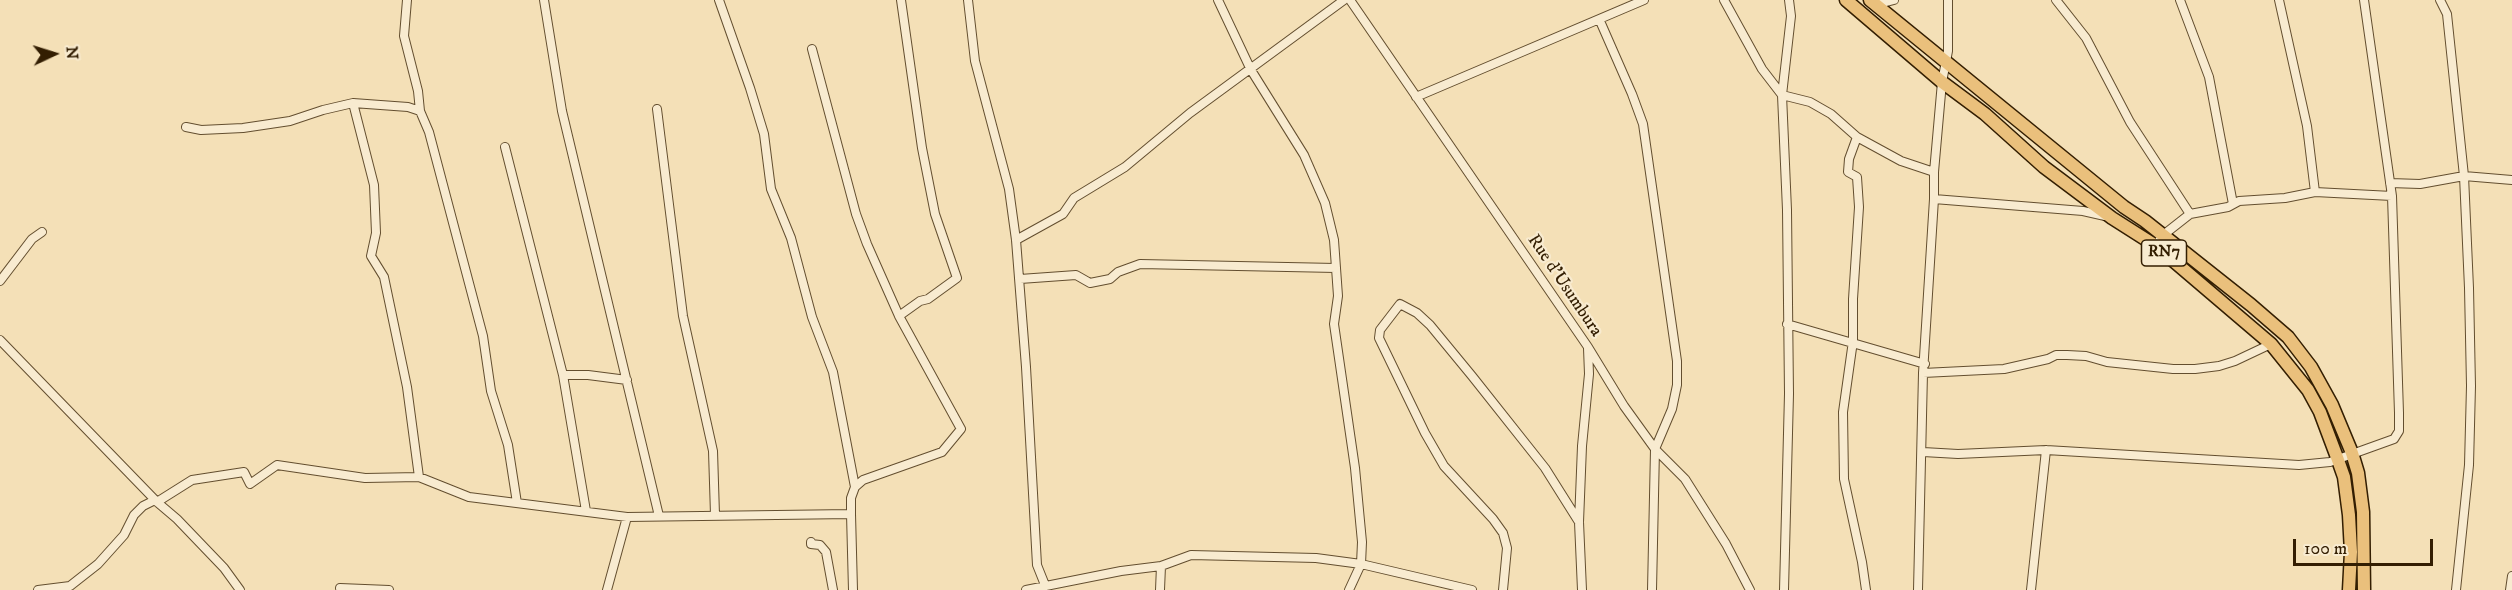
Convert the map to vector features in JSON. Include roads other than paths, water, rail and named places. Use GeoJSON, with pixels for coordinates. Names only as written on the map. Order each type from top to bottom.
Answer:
{"type":"FeatureCollection","features":[{"type":"Feature","properties":{"kind":"main road","name":"RN7"},"geometry":{"type":"LineString","coordinates":[[1846,0],[1942,82],[1985,114],[2043,168],[2112,218],[2159,241],[2251,304],[2288,337],[2311,367],[2332,405],[2358,472],[2363,512],[2364,590]]}},
{"type":"Feature","properties":{"kind":"main road","name":"RN7"},"geometry":{"type":"LineString","coordinates":[[1873,2],[2124,207],[2145,221],[2159,241],[2271,344],[2308,390],[2320,412],[2344,477],[2351,552],[2349,590]]}},
{"type":"Feature","properties":{"kind":"street"},"geometry":{"type":"LineString","coordinates":[[407,0],[404,36],[418,91],[420,111],[429,132],[483,336],[491,391],[508,446],[517,503]]}},
{"type":"Feature","properties":{"kind":"street"},"geometry":{"type":"LineString","coordinates":[[544,0],[562,111],[659,516]]}},
{"type":"Feature","properties":{"kind":"street"},"geometry":{"type":"LineString","coordinates":[[719,0],[764,134],[771,189],[791,238],[812,317],[833,372],[855,487]]}},
{"type":"Feature","properties":{"kind":"street"},"geometry":{"type":"LineString","coordinates":[[899,316],[957,278],[935,214],[922,148],[901,0]]}},
{"type":"Feature","properties":{"kind":"street"},"geometry":{"type":"LineString","coordinates":[[968,0],[975,61],[1009,189],[1016,240],[1037,565],[1045,585]]}},
{"type":"Feature","properties":{"kind":"street"},"geometry":{"type":"LineString","coordinates":[[1218,0],[1251,70],[1304,155],[1325,203],[1334,240],[1338,296],[1334,324],[1356,478],[1362,542],[1361,564],[1349,590]]}},
{"type":"Feature","properties":{"kind":"street"},"geometry":{"type":"LineString","coordinates":[[1016,240],[1063,214],[1074,198],[1125,167],[1190,113],[1344,0]]}},
{"type":"Feature","properties":{"kind":"street","name":"Rue d'Usumbura"},"geometry":{"type":"LineString","coordinates":[[1350,0],[1588,347],[1624,406],[1655,448],[1685,479],[1726,544],[1750,590]]}},
{"type":"Feature","properties":{"kind":"street"},"geometry":{"type":"LineString","coordinates":[[1416,97],[1600,21],[1644,0]]}},
{"type":"Feature","properties":{"kind":"street"},"geometry":{"type":"LineString","coordinates":[[1724,0],[1762,69],[1782,95],[1810,102],[1831,114],[1857,136],[1901,161],[1934,172]]}},
{"type":"Feature","properties":{"kind":"street"},"geometry":{"type":"LineString","coordinates":[[1784,590],[1788,436],[1787,210],[1782,95],[1791,16],[1789,0]]}},
{"type":"Feature","properties":{"kind":"street"},"geometry":{"type":"LineString","coordinates":[[1873,2],[1894,0]]}},
{"type":"Feature","properties":{"kind":"street"},"geometry":{"type":"LineString","coordinates":[[1918,590],[1924,368],[1934,172],[1942,82],[1947,61],[1948,0]]}},
{"type":"Feature","properties":{"kind":"street"},"geometry":{"type":"LineString","coordinates":[[2056,0],[2086,38],[2130,122],[2190,214]]}},
{"type":"Feature","properties":{"kind":"street"},"geometry":{"type":"LineString","coordinates":[[2180,0],[2209,77],[2234,204]]}},
{"type":"Feature","properties":{"kind":"street"},"geometry":{"type":"LineString","coordinates":[[2279,0],[2307,126],[2315,192]]}},
{"type":"Feature","properties":{"kind":"street"},"geometry":{"type":"LineString","coordinates":[[1923,452],[1959,454],[2046,450],[2299,465],[2323,464],[2338,460],[2394,439],[2399,431],[2392,196],[2364,0]]}},
{"type":"Feature","properties":{"kind":"street"},"geometry":{"type":"LineString","coordinates":[[2440,0],[2447,14],[2464,176],[2471,386],[2469,465],[2456,590]]}},
{"type":"Feature","properties":{"kind":"street"},"geometry":{"type":"LineString","coordinates":[[1600,21],[1643,124],[1677,361],[1677,385],[1672,409],[1655,448],[1652,590]]}},
{"type":"Feature","properties":{"kind":"street"},"geometry":{"type":"LineString","coordinates":[[812,49],[856,214],[899,316],[961,429],[942,452],[863,480],[855,487],[851,498],[853,590]]}},
{"type":"Feature","properties":{"kind":"street"},"geometry":{"type":"LineString","coordinates":[[186,127],[201,130],[243,128],[290,121],[353,103],[408,107],[420,111]]}},
{"type":"Feature","properties":{"kind":"street"},"geometry":{"type":"LineString","coordinates":[[353,103],[374,184],[376,234],[371,256],[384,276],[407,387],[419,477]]}},
{"type":"Feature","properties":{"kind":"street"},"geometry":{"type":"LineString","coordinates":[[657,109],[683,316],[713,451],[715,516]]}},
{"type":"Feature","properties":{"kind":"street"},"geometry":{"type":"LineString","coordinates":[[1857,136],[1849,159],[1848,172],[1857,177],[1859,207],[1853,299],[1853,342],[1843,402],[1844,479],[1866,590]]}},
{"type":"Feature","properties":{"kind":"street"},"geometry":{"type":"LineString","coordinates":[[505,147],[563,375],[586,511]]}},
{"type":"Feature","properties":{"kind":"street"},"geometry":{"type":"LineString","coordinates":[[2390,183],[2420,184],[2464,176],[2512,180]]}},
{"type":"Feature","properties":{"kind":"street"},"geometry":{"type":"LineString","coordinates":[[2159,241],[2190,214],[2217,210],[2239,201],[2285,198],[2315,192],[2392,196]]}},
{"type":"Feature","properties":{"kind":"street"},"geometry":{"type":"LineString","coordinates":[[1934,199],[2083,211],[2112,218],[2145,221]]}},
{"type":"Feature","properties":{"kind":"street"},"geometry":{"type":"LineString","coordinates":[[0,281],[32,238],[42,232]]}},
{"type":"Feature","properties":{"kind":"street"},"geometry":{"type":"LineString","coordinates":[[1020,279],[1076,276],[1090,283],[1110,279],[1118,272],[1140,264],[1336,268]]}},
{"type":"Feature","properties":{"kind":"street"},"geometry":{"type":"LineString","coordinates":[[1503,590],[1508,548],[1503,533],[1444,466],[1425,433],[1379,338],[1380,330],[1400,304],[1418,313],[1431,325],[1466,367],[1545,468],[1579,522]]}},
{"type":"Feature","properties":{"kind":"street"},"geometry":{"type":"LineString","coordinates":[[1787,324],[1853,342],[1924,368],[2004,369],[2056,355],[2067,355],[2086,356],[2107,362],[2195,369],[2235,361],[2271,344]]}},
{"type":"Feature","properties":{"kind":"street"},"geometry":{"type":"LineString","coordinates":[[0,340],[156,501],[177,519],[224,568],[240,590]]}},
{"type":"Feature","properties":{"kind":"street"},"geometry":{"type":"LineString","coordinates":[[1582,590],[1579,522],[1582,446],[1589,374],[1588,347]]}},
{"type":"Feature","properties":{"kind":"street"},"geometry":{"type":"LineString","coordinates":[[563,375],[588,375],[627,380]]}},
{"type":"Feature","properties":{"kind":"street"},"geometry":{"type":"LineString","coordinates":[[2031,590],[2046,450]]}},
{"type":"Feature","properties":{"kind":"street"},"geometry":{"type":"LineString","coordinates":[[38,590],[70,586],[98,564],[124,535],[134,515],[143,506],[192,480],[244,472],[250,484],[277,465],[365,478],[419,477],[469,497],[627,516],[851,514]]}},
{"type":"Feature","properties":{"kind":"street"},"geometry":{"type":"LineString","coordinates":[[608,590],[627,516]]}},
{"type":"Feature","properties":{"kind":"street"},"geometry":{"type":"LineString","coordinates":[[811,542],[811,544],[820,545],[826,552],[833,590]]}},
{"type":"Feature","properties":{"kind":"street"},"geometry":{"type":"LineString","coordinates":[[1026,590],[1161,567],[1191,555],[1316,558],[1361,564],[1469,590]]}},
{"type":"Feature","properties":{"kind":"street"},"geometry":{"type":"LineString","coordinates":[[1160,590],[1161,567]]}},
{"type":"Feature","properties":{"kind":"street"},"geometry":{"type":"LineString","coordinates":[[2510,590],[2512,576]]}},
{"type":"Feature","properties":{"kind":"street"},"geometry":{"type":"LineString","coordinates":[[340,588],[389,590]]}}]}
